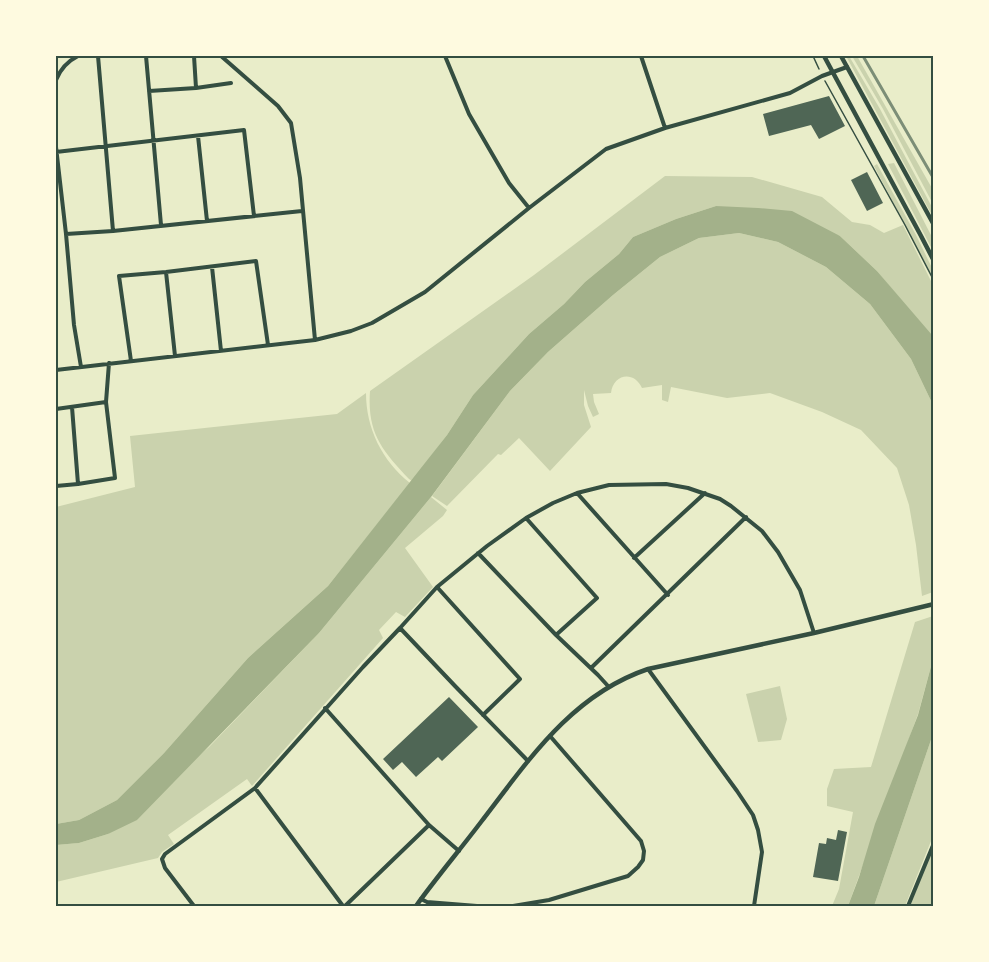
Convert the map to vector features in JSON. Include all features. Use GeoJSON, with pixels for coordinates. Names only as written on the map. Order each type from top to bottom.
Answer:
{"type":"FeatureCollection","features":[{"type":"Feature","properties":{"kind":"street"},"geometry":{"type":"LineString","coordinates":[[56,80],[72,57],[78,56]]}},
{"type":"Feature","properties":{"kind":"street"},"geometry":{"type":"LineString","coordinates":[[98,56],[113,231]]}},
{"type":"Feature","properties":{"kind":"street"},"geometry":{"type":"LineString","coordinates":[[146,56],[161,225]]}},
{"type":"Feature","properties":{"kind":"street"},"geometry":{"type":"LineString","coordinates":[[194,56],[196,88]]}},
{"type":"Feature","properties":{"kind":"street"},"geometry":{"type":"LineString","coordinates":[[221,56],[278,106],[291,123],[300,178],[315,340]]}},
{"type":"Feature","properties":{"kind":"street"},"geometry":{"type":"LineString","coordinates":[[445,56],[469,114],[509,183],[529,208]]}},
{"type":"Feature","properties":{"kind":"street"},"geometry":{"type":"LineString","coordinates":[[641,56],[665,128]]}},
{"type":"Feature","properties":{"kind":"street"},"geometry":{"type":"LineString","coordinates":[[824,56],[933,261]]}},
{"type":"Feature","properties":{"kind":"street"},"geometry":{"type":"LineString","coordinates":[[841,56],[933,225]]}},
{"type":"Feature","properties":{"kind":"street"},"geometry":{"type":"LineString","coordinates":[[56,370],[315,340],[372,323],[425,292],[606,149],[665,128],[790,93],[832,71],[847,67]]}},
{"type":"Feature","properties":{"kind":"street"},"geometry":{"type":"LineString","coordinates":[[149,91],[231,83]]}},
{"type":"Feature","properties":{"kind":"street"},"geometry":{"type":"LineString","coordinates":[[81,366],[74,325],[56,149],[106,146],[244,130],[254,216]]}},
{"type":"Feature","properties":{"kind":"street"},"geometry":{"type":"LineString","coordinates":[[198,136],[207,221]]}},
{"type":"Feature","properties":{"kind":"street"},"geometry":{"type":"LineString","coordinates":[[66,234],[302,211]]}},
{"type":"Feature","properties":{"kind":"street"},"geometry":{"type":"LineString","coordinates":[[131,361],[119,276],[256,261],[268,346]]}},
{"type":"Feature","properties":{"kind":"street"},"geometry":{"type":"LineString","coordinates":[[212,267],[221,351]]}},
{"type":"Feature","properties":{"kind":"street"},"geometry":{"type":"LineString","coordinates":[[166,272],[175,356]]}},
{"type":"Feature","properties":{"kind":"street"},"geometry":{"type":"LineString","coordinates":[[56,486],[115,478],[106,402],[109,363]]}},
{"type":"Feature","properties":{"kind":"street"},"geometry":{"type":"LineString","coordinates":[[56,409],[106,402]]}},
{"type":"Feature","properties":{"kind":"street"},"geometry":{"type":"LineString","coordinates":[[72,407],[78,484]]}},
{"type":"Feature","properties":{"kind":"street"},"geometry":{"type":"LineString","coordinates":[[194,906],[163,864],[165,854],[255,788],[325,708],[437,587],[526,518],[553,503],[577,493],[609,485],[666,484],[705,493],[731,506],[762,531],[784,561],[800,591],[814,633]]}},
{"type":"Feature","properties":{"kind":"street"},"geometry":{"type":"LineString","coordinates":[[577,493],[668,595]]}},
{"type":"Feature","properties":{"kind":"street"},"geometry":{"type":"LineString","coordinates":[[634,558],[705,493]]}},
{"type":"Feature","properties":{"kind":"street"},"geometry":{"type":"LineString","coordinates":[[526,518],[597,598],[556,635]]}},
{"type":"Feature","properties":{"kind":"street"},"geometry":{"type":"LineString","coordinates":[[591,668],[746,518]]}},
{"type":"Feature","properties":{"kind":"street"},"geometry":{"type":"LineString","coordinates":[[478,553],[608,686]]}},
{"type":"Feature","properties":{"kind":"street"},"geometry":{"type":"LineString","coordinates":[[437,587],[520,679],[483,715]]}},
{"type":"Feature","properties":{"kind":"street"},"geometry":{"type":"LineString","coordinates":[[416,906],[549,735],[580,706],[608,686],[648,669],[814,633],[933,604]]}},
{"type":"Feature","properties":{"kind":"street"},"geometry":{"type":"LineString","coordinates":[[400,628],[528,761]]}},
{"type":"Feature","properties":{"kind":"street"},"geometry":{"type":"LineString","coordinates":[[648,669],[753,815],[762,852],[754,906]]}},
{"type":"Feature","properties":{"kind":"street"},"geometry":{"type":"LineString","coordinates":[[325,708],[429,825],[459,851]]}},
{"type":"Feature","properties":{"kind":"street"},"geometry":{"type":"LineString","coordinates":[[421,899],[427,902],[477,906],[513,906],[549,900],[628,876],[638,867],[643,860],[644,851],[640,841],[549,735]]}},
{"type":"Feature","properties":{"kind":"street"},"geometry":{"type":"LineString","coordinates":[[255,788],[344,906],[429,825]]}},
{"type":"Feature","properties":{"kind":"street"},"geometry":{"type":"LineString","coordinates":[[908,906],[933,843]]}},
{"type":"Feature","properties":{"kind":"path"},"geometry":{"type":"LineString","coordinates":[[813,56],[933,281]]}},
{"type":"Feature","properties":{"kind":"shaded area"},"geometry":{"type":"Polygon","coordinates":[[[846,56],[849,56],[880,109],[933,209],[933,217],[846,56]]]}},
{"type":"Feature","properties":{"kind":"shaded area"},"geometry":{"type":"Polygon","coordinates":[[[852,56],[857,56],[933,190],[933,204],[883,109],[852,56]]]}},
{"type":"Feature","properties":{"kind":"shaded area"},"geometry":{"type":"Polygon","coordinates":[[[894,163],[933,239],[933,251],[888,164],[894,163]]]}},
{"type":"Feature","properties":{"kind":"shaded area"},"geometry":{"type":"Polygon","coordinates":[[[877,164],[916,235],[933,270],[933,278],[874,166],[877,164]]]}},
{"type":"Feature","properties":{"kind":"shaded area"},"geometry":{"type":"Polygon","coordinates":[[[665,176],[752,177],[822,197],[852,222],[870,225],[884,233],[903,225],[933,285],[933,339],[877,271],[840,236],[716,206],[676,219],[633,237],[619,254],[529,334],[473,395],[447,435],[412,481],[409,479],[378,440],[371,418],[370,391],[534,275],[665,176]]]}},
{"type":"Feature","properties":{"kind":"shaded area"},"geometry":{"type":"Polygon","coordinates":[[[716,206],[792,211],[840,236],[877,271],[932,335],[934,339],[933,405],[911,359],[870,304],[826,267],[778,242],[739,233],[699,238],[660,257],[548,352],[510,391],[431,497],[319,633],[137,820],[108,834],[79,843],[56,845],[56,824],[79,820],[117,800],[164,753],[248,658],[328,586],[447,435],[473,395],[529,334],[619,254],[633,237],[676,219],[716,206]]]}},
{"type":"Feature","properties":{"kind":"shaded area"},"geometry":{"type":"Polygon","coordinates":[[[739,233],[778,242],[826,267],[870,304],[911,359],[933,405],[933,592],[922,596],[909,505],[897,468],[861,430],[822,412],[770,393],[727,398],[671,387],[668,402],[662,400],[662,385],[642,388],[634,379],[620,378],[611,393],[593,394],[599,414],[593,417],[584,390],[584,405],[591,427],[550,471],[519,438],[501,455],[498,454],[447,506],[432,496],[510,391],[548,352],[613,295],[660,257],[699,238],[739,233]]]}},
{"type":"Feature","properties":{"kind":"shaded area"},"geometry":{"type":"Polygon","coordinates":[[[366,393],[369,419],[378,443],[391,465],[410,483],[328,586],[248,658],[164,753],[117,800],[79,820],[56,824],[56,507],[135,487],[130,436],[337,414],[366,393]]]}},
{"type":"Feature","properties":{"kind":"shaded area"},"geometry":{"type":"Polygon","coordinates":[[[431,497],[447,510],[405,548],[433,587],[405,617],[396,612],[379,630],[383,638],[252,786],[247,779],[168,835],[174,844],[162,852],[158,858],[56,882],[56,845],[79,843],[108,834],[209,747],[319,633],[431,497]]]}},
{"type":"Feature","properties":{"kind":"shaded area"},"geometry":{"type":"Polygon","coordinates":[[[933,616],[933,659],[918,714],[848,906],[832,906],[839,889],[853,812],[827,806],[827,789],[834,769],[871,767],[915,622],[933,616]]]}},
{"type":"Feature","properties":{"kind":"shaded area"},"geometry":{"type":"Polygon","coordinates":[[[933,659],[933,734],[874,906],[848,906],[875,824],[918,715],[933,659]]]}},
{"type":"Feature","properties":{"kind":"shaded area"},"geometry":{"type":"Polygon","coordinates":[[[780,686],[787,719],[781,740],[758,742],[746,694],[780,686]]]}},
{"type":"Feature","properties":{"kind":"shaded area"},"geometry":{"type":"Polygon","coordinates":[[[933,734],[933,836],[905,906],[874,906],[933,734]]]}},
{"type":"Feature","properties":{"kind":"shaded area"},"geometry":{"type":"Polygon","coordinates":[[[933,848],[933,906],[910,906],[933,848]]]}},
{"type":"Feature","properties":{"kind":"building"},"geometry":{"type":"Polygon","coordinates":[[[829,96],[845,126],[819,139],[811,125],[769,136],[763,114],[829,96]]]}},
{"type":"Feature","properties":{"kind":"building"},"geometry":{"type":"Polygon","coordinates":[[[867,172],[883,203],[867,211],[851,180],[867,172]]]}},
{"type":"Feature","properties":{"kind":"building"},"geometry":{"type":"Polygon","coordinates":[[[449,697],[478,727],[442,761],[438,757],[416,777],[402,762],[393,770],[383,759],[449,697]]]}},
{"type":"Feature","properties":{"kind":"building"},"geometry":{"type":"Polygon","coordinates":[[[838,830],[847,832],[838,881],[813,877],[819,843],[826,844],[827,838],[836,840],[838,830]]]}},
{"type":"Feature","properties":{"kind":"railway"},"geometry":{"type":"LineString","coordinates":[[863,56],[934,179]]}}]}
